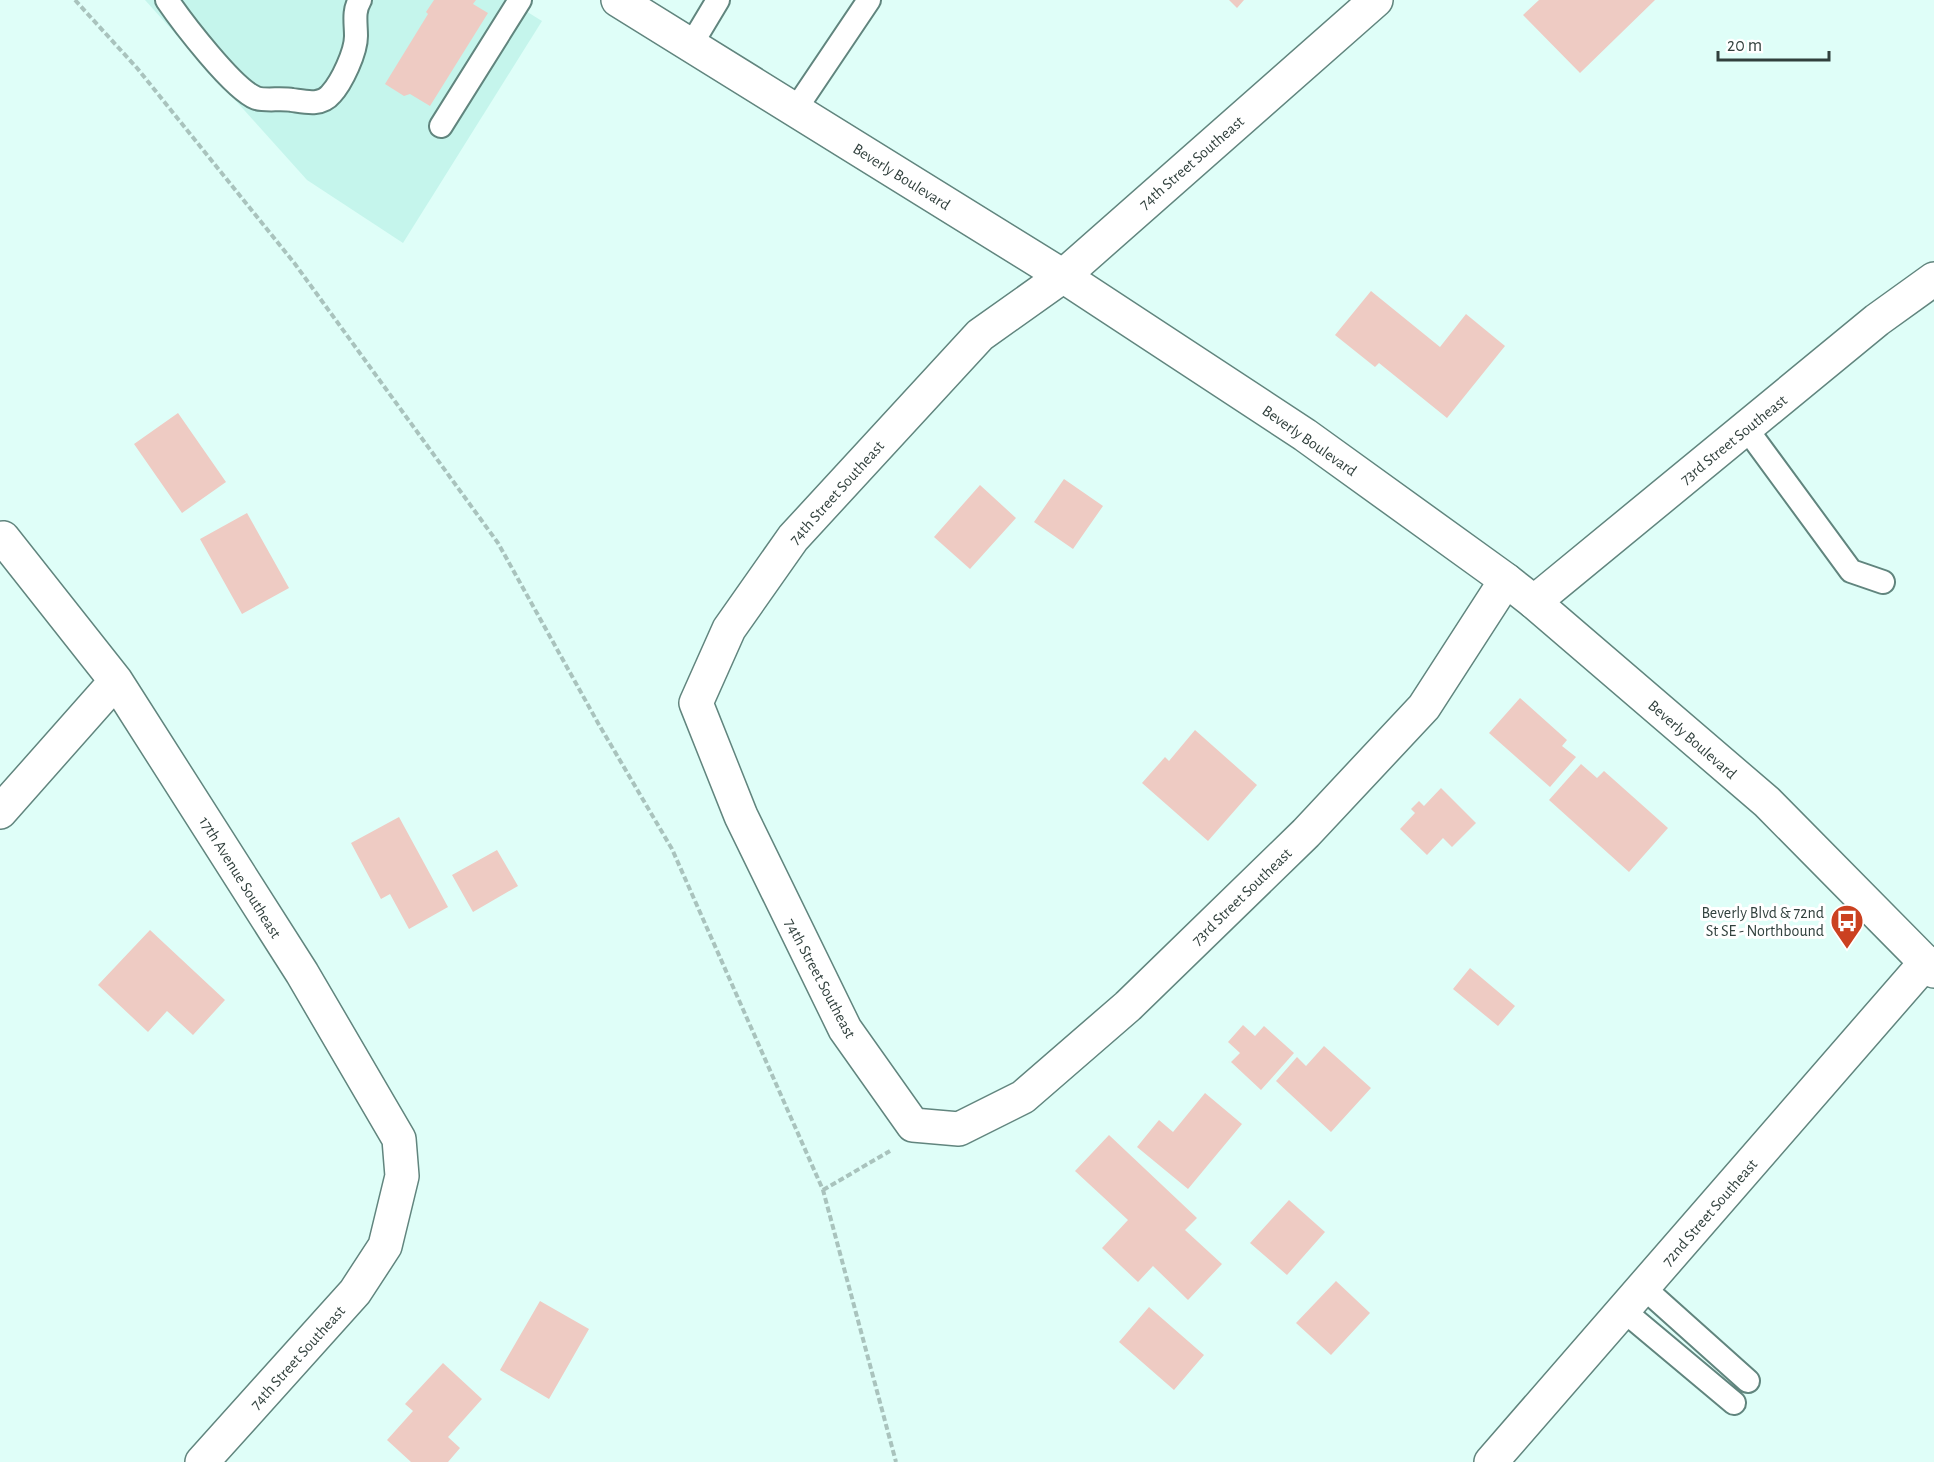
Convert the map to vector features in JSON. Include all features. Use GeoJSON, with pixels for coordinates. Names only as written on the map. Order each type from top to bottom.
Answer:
{"type":"FeatureCollection","features":[{"type":"Feature","properties":{"kind":"street","name":"Beverly Boulevard"},"geometry":{"type":"LineString","coordinates":[[618,0],[1063,276],[1305,435],[1506,580],[1767,802],[1930,966]]}},
{"type":"Feature","properties":{"kind":"street","name":"74th Street Southeast"},"geometry":{"type":"LineString","coordinates":[[913,1125],[845,1029],[741,816],[696,703],[729,629],[792,538],[980,335],[1063,276],[1376,0]]}},
{"type":"Feature","properties":{"kind":"street","name":"73rd Street Southeast"},"geometry":{"type":"LineString","coordinates":[[1534,602],[1877,320],[1934,279]]}},
{"type":"Feature","properties":{"kind":"street","name":"17th Avenue Southeast"},"geometry":{"type":"LineString","coordinates":[[3,538],[116,681],[302,973],[399,1139],[402,1176],[385,1246]]}},
{"type":"Feature","properties":{"kind":"street","name":"73rd Street Southeast"},"geometry":{"type":"LineString","coordinates":[[913,1125],[959,1129],[1023,1097],[1128,1006],[1306,833],[1424,707],[1506,580]]}},
{"type":"Feature","properties":{"kind":"street"},"geometry":{"type":"LineString","coordinates":[[0,812],[116,681]]}},
{"type":"Feature","properties":{"kind":"street","name":"72nd Street Southeast"},"geometry":{"type":"LineString","coordinates":[[1491,1462],[1930,966]]}},
{"type":"Feature","properties":{"kind":"street","name":"74th Street Southeast"},"geometry":{"type":"LineString","coordinates":[[202,1462],[355,1293],[385,1246]]}},
{"type":"Feature","properties":{"kind":"lane"},"geometry":{"type":"LineString","coordinates":[[167,0],[235,84],[257,98],[282,98],[311,102],[323,100],[332,94],[349,63],[356,38],[355,18],[360,0]]}},
{"type":"Feature","properties":{"kind":"lane"},"geometry":{"type":"LineString","coordinates":[[441,126],[520,0]]}},
{"type":"Feature","properties":{"kind":"lane"},"geometry":{"type":"LineString","coordinates":[[691,45],[718,0]]}},
{"type":"Feature","properties":{"kind":"lane"},"geometry":{"type":"LineString","coordinates":[[795,110],[869,0]]}},
{"type":"Feature","properties":{"kind":"lane"},"geometry":{"type":"LineString","coordinates":[[1746,428],[1851,571],[1883,582]]}},
{"type":"Feature","properties":{"kind":"lane"},"geometry":{"type":"LineString","coordinates":[[1633,1299],[1748,1381]]}},
{"type":"Feature","properties":{"kind":"lane"},"geometry":{"type":"LineString","coordinates":[[1633,1299],[1734,1403]]}},
{"type":"Feature","properties":{"kind":"path"},"geometry":{"type":"LineString","coordinates":[[75,0],[137,68],[295,264],[498,543],[598,723],[672,849],[823,1191],[896,1462]]}},
{"type":"Feature","properties":{"kind":"path"},"geometry":{"type":"LineString","coordinates":[[823,1191],[891,1150],[913,1125]]}},
{"type":"Feature","properties":{"kind":"shaded area"},"geometry":{"type":"Polygon","coordinates":[[[145,0],[508,0],[542,21],[403,243],[307,180],[145,0]]]}},
{"type":"Feature","properties":{"kind":"building"},"geometry":{"type":"Polygon","coordinates":[[[434,0],[476,0],[473,4],[488,13],[430,106],[410,94],[404,96],[385,84],[428,14],[426,12],[434,0]]]}},
{"type":"Feature","properties":{"kind":"building"},"geometry":{"type":"Polygon","coordinates":[[[1229,0],[1244,0],[1237,8],[1229,0]]]}},
{"type":"Feature","properties":{"kind":"building"},"geometry":{"type":"Polygon","coordinates":[[[1539,0],[1655,0],[1580,73],[1523,15],[1539,0]]]}},
{"type":"Feature","properties":{"kind":"building"},"geometry":{"type":"Polygon","coordinates":[[[1371,291],[1440,347],[1466,314],[1505,346],[1447,418],[1379,363],[1375,367],[1335,335],[1371,291]]]}},
{"type":"Feature","properties":{"kind":"building"},"geometry":{"type":"Polygon","coordinates":[[[178,413],[226,482],[182,513],[134,444],[178,413]]]}},
{"type":"Feature","properties":{"kind":"building"},"geometry":{"type":"Polygon","coordinates":[[[1064,479],[1103,506],[1073,549],[1034,522],[1064,479]]]}},
{"type":"Feature","properties":{"kind":"building"},"geometry":{"type":"Polygon","coordinates":[[[980,485],[1016,518],[970,569],[934,537],[980,485]]]}},
{"type":"Feature","properties":{"kind":"building"},"geometry":{"type":"Polygon","coordinates":[[[247,513],[289,588],[242,614],[200,539],[247,513]]]}},
{"type":"Feature","properties":{"kind":"building"},"geometry":{"type":"Polygon","coordinates":[[[1520,698],[1567,740],[1562,746],[1576,757],[1550,787],[1489,733],[1520,698]]]}},
{"type":"Feature","properties":{"kind":"building"},"geometry":{"type":"Polygon","coordinates":[[[1195,730],[1257,785],[1208,841],[1142,783],[1165,757],[1169,761],[1195,730]]]}},
{"type":"Feature","properties":{"kind":"building"},"geometry":{"type":"Polygon","coordinates":[[[1581,764],[1597,778],[1604,771],[1668,828],[1629,872],[1549,800],[1581,764]]]}},
{"type":"Feature","properties":{"kind":"building"},"geometry":{"type":"Polygon","coordinates":[[[1441,788],[1476,823],[1452,847],[1443,838],[1427,855],[1400,829],[1415,813],[1411,809],[1419,801],[1424,806],[1441,788]]]}},
{"type":"Feature","properties":{"kind":"building"},"geometry":{"type":"Polygon","coordinates":[[[399,817],[448,907],[409,929],[390,894],[381,899],[351,843],[399,817]]]}},
{"type":"Feature","properties":{"kind":"building"},"geometry":{"type":"Polygon","coordinates":[[[497,850],[518,886],[473,912],[452,875],[497,850]]]}},
{"type":"Feature","properties":{"kind":"building"},"geometry":{"type":"Polygon","coordinates":[[[150,930],[225,1000],[193,1035],[167,1011],[148,1032],[98,985],[150,930]]]}},
{"type":"Feature","properties":{"kind":"building"},"geometry":{"type":"Polygon","coordinates":[[[1470,968],[1515,1006],[1498,1026],[1453,989],[1470,968]]]}},
{"type":"Feature","properties":{"kind":"building"},"geometry":{"type":"Polygon","coordinates":[[[1243,1025],[1255,1036],[1264,1026],[1294,1053],[1261,1090],[1231,1062],[1240,1053],[1228,1042],[1243,1025]]]}},
{"type":"Feature","properties":{"kind":"building"},"geometry":{"type":"Polygon","coordinates":[[[1324,1046],[1371,1088],[1331,1132],[1276,1081],[1297,1057],[1306,1066],[1324,1046]]]}},
{"type":"Feature","properties":{"kind":"building"},"geometry":{"type":"Polygon","coordinates":[[[1205,1093],[1242,1124],[1188,1189],[1137,1147],[1159,1120],[1173,1132],[1205,1093]]]}},
{"type":"Feature","properties":{"kind":"building"},"geometry":{"type":"Polygon","coordinates":[[[1109,1135],[1197,1218],[1185,1230],[1222,1264],[1188,1300],[1153,1266],[1138,1282],[1102,1248],[1128,1220],[1075,1171],[1109,1135]]]}},
{"type":"Feature","properties":{"kind":"building"},"geometry":{"type":"Polygon","coordinates":[[[1289,1200],[1325,1232],[1287,1275],[1250,1243],[1289,1200]]]}},
{"type":"Feature","properties":{"kind":"building"},"geometry":{"type":"Polygon","coordinates":[[[1336,1281],[1370,1313],[1331,1355],[1296,1323],[1336,1281]]]}},
{"type":"Feature","properties":{"kind":"building"},"geometry":{"type":"Polygon","coordinates":[[[540,1301],[589,1329],[549,1399],[500,1370],[540,1301]]]}},
{"type":"Feature","properties":{"kind":"building"},"geometry":{"type":"Polygon","coordinates":[[[1149,1307],[1204,1355],[1174,1390],[1119,1342],[1149,1307]]]}},
{"type":"Feature","properties":{"kind":"building"},"geometry":{"type":"Polygon","coordinates":[[[443,1363],[482,1399],[448,1437],[460,1448],[448,1462],[411,1462],[387,1440],[413,1411],[405,1404],[443,1363]]]}},
{"type":"Feature","properties":{"kind":"place","name":"Beverly Blvd & 72nd St SE - Northbound"},"geometry":{"type":"Point","coordinates":[1847,950]}}]}
